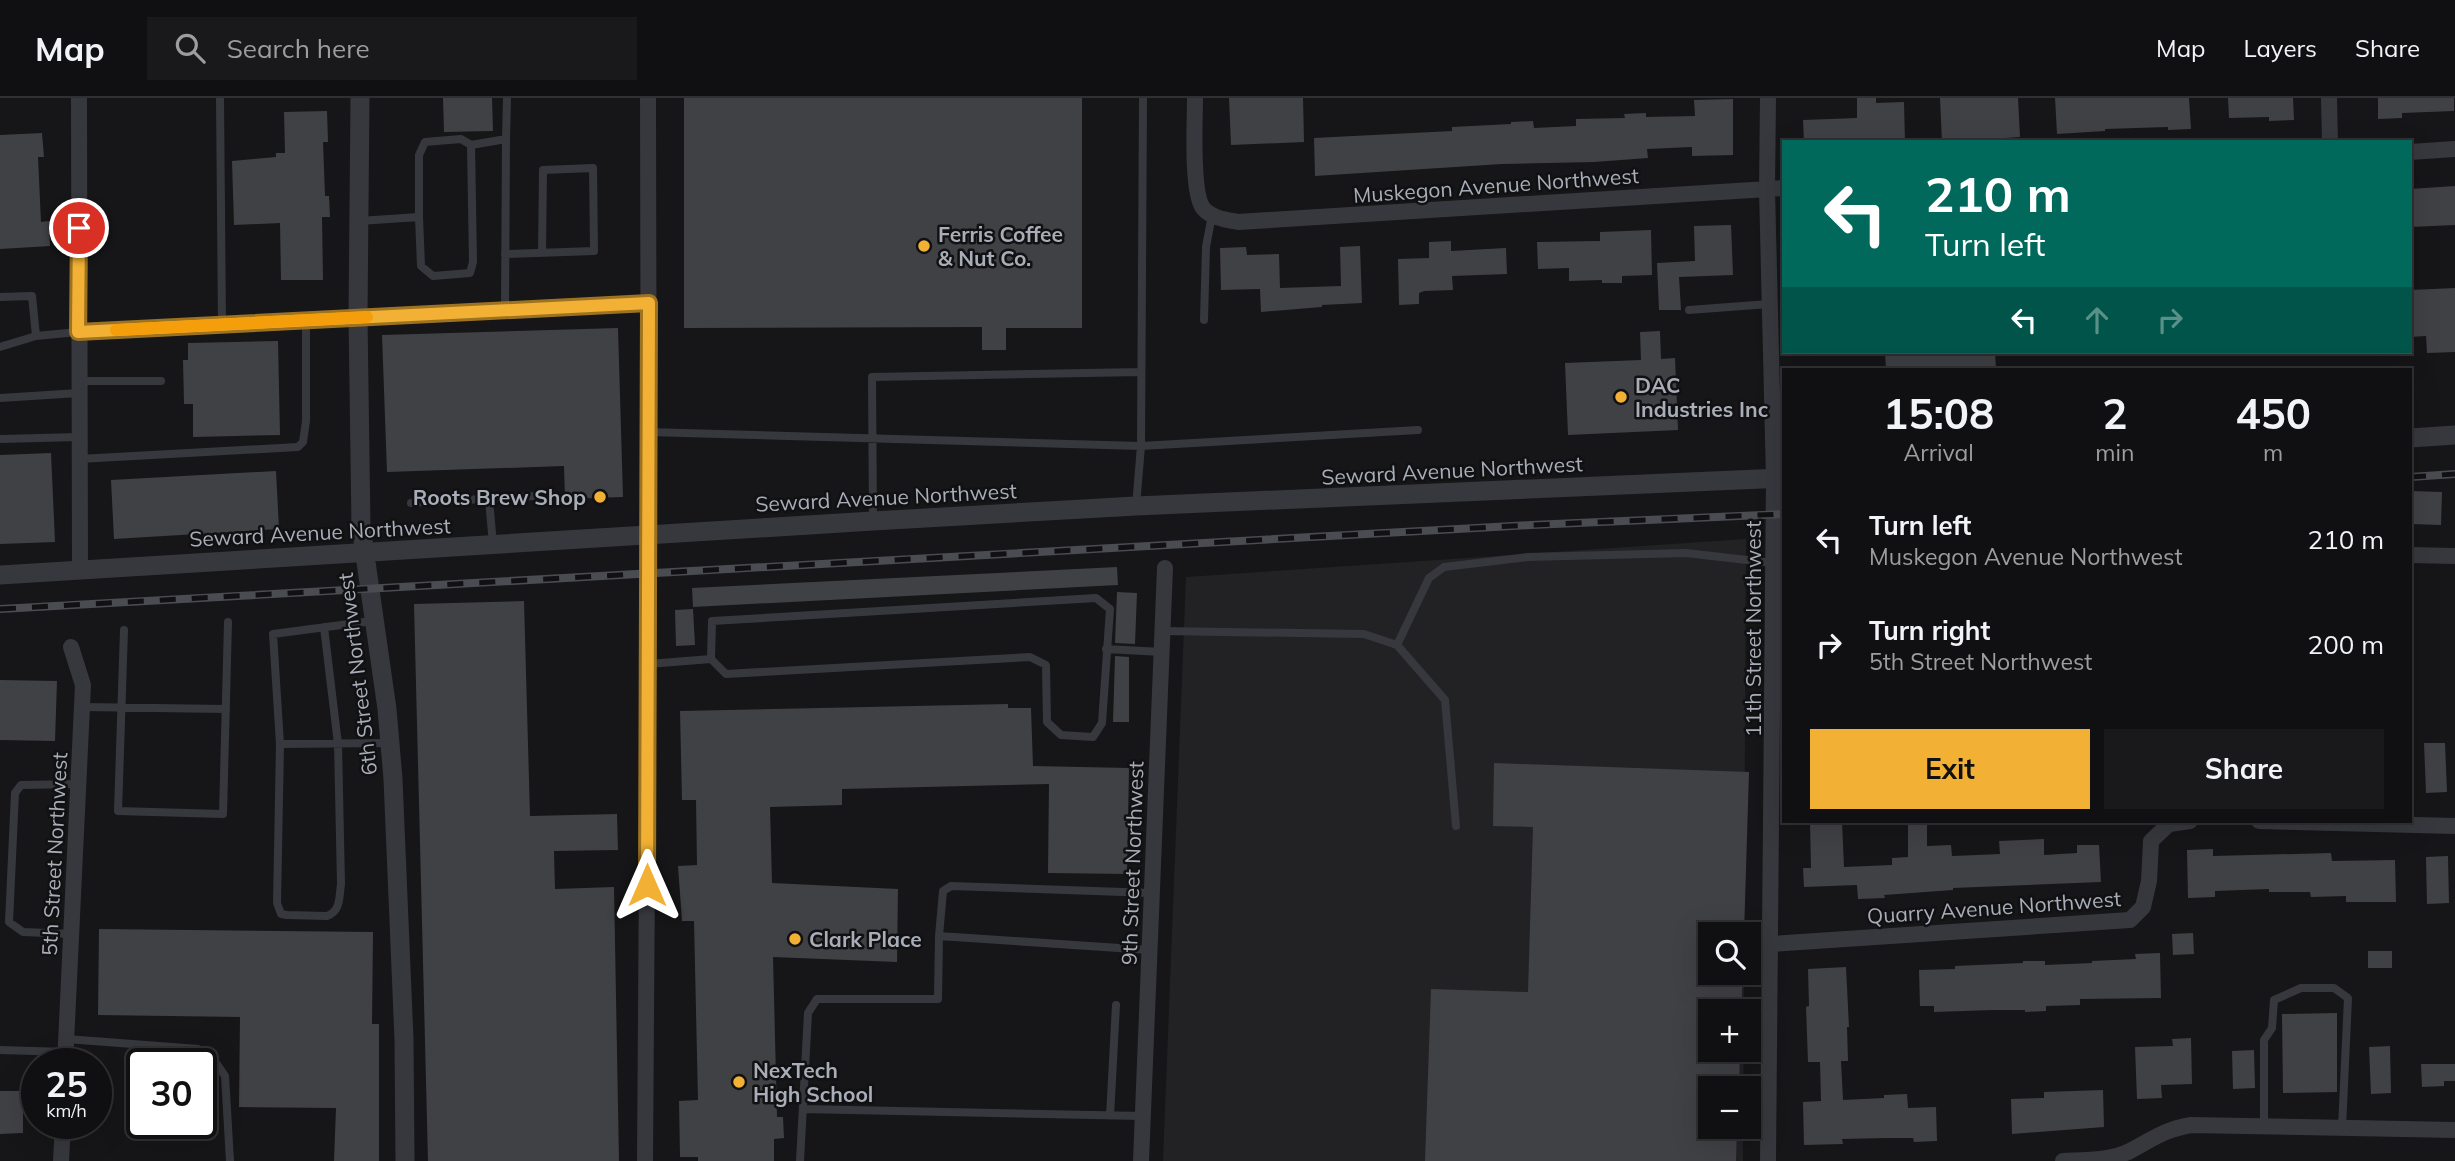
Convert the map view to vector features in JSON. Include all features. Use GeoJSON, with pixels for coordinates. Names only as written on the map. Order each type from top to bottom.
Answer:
{"type":"FeatureCollection","features":[{"type":"Feature","properties":{"kind":"street"},"geometry":{"type":"LineString","coordinates":[[79,98],[80,569]]}},
{"type":"Feature","properties":{"kind":"street","name":"6th Street Northwest"},"geometry":{"type":"LineString","coordinates":[[360,98],[358,317],[361,527],[390,743],[404,1039],[405,1161]]}},
{"type":"Feature","properties":{"kind":"street"},"geometry":{"type":"LineString","coordinates":[[645,1161],[648,98]]}},
{"type":"Feature","properties":{"kind":"street"},"geometry":{"type":"LineString","coordinates":[[1195,98],[1196,186],[1202,207],[1212,215]]}},
{"type":"Feature","properties":{"kind":"street","name":"11th Street Northwest"},"geometry":{"type":"LineString","coordinates":[[1768,98],[1775,189],[1769,304],[1777,382],[1779,478],[1778,544],[1773,564],[1779,720],[1768,1161]]}},
{"type":"Feature","properties":{"kind":"street"},"geometry":{"type":"LineString","coordinates":[[2329,98],[2330,140]]}},
{"type":"Feature","properties":{"kind":"street"},"geometry":{"type":"LineString","coordinates":[[2412,152],[2455,149]]}},
{"type":"Feature","properties":{"kind":"street","name":"Muskegon Avenue Northwest"},"geometry":{"type":"LineString","coordinates":[[1212,215],[1238,222],[1775,189]]}},
{"type":"Feature","properties":{"kind":"street"},"geometry":{"type":"LineString","coordinates":[[78,332],[649,303]]}},
{"type":"Feature","properties":{"kind":"street"},"geometry":{"type":"LineString","coordinates":[[2412,438],[2455,435]]}},
{"type":"Feature","properties":{"kind":"street","name":"Seward Avenue Northwest"},"geometry":{"type":"LineString","coordinates":[[0,575],[365,554],[648,533],[1136,506],[1779,478]]}},
{"type":"Feature","properties":{"kind":"street"},"geometry":{"type":"LineString","coordinates":[[2412,555],[2455,556]]}},
{"type":"Feature","properties":{"kind":"street","name":"9th Street Northwest"},"geometry":{"type":"LineString","coordinates":[[1141,1161],[1166,568]]}},
{"type":"Feature","properties":{"kind":"street","name":"5th Street Northwest"},"geometry":{"type":"LineString","coordinates":[[66,1048],[83,685],[71,647]]}},
{"type":"Feature","properties":{"kind":"street","name":"Quarry Avenue Northwest"},"geometry":{"type":"LineString","coordinates":[[1772,943],[2130,920],[2143,907],[2149,881],[2151,841],[2169,824],[2176,823]]}},
{"type":"Feature","properties":{"kind":"street"},"geometry":{"type":"LineString","coordinates":[[2337,823],[2455,826]]}},
{"type":"Feature","properties":{"kind":"street"},"geometry":{"type":"LineString","coordinates":[[2063,1161],[2118,1156],[2170,1129],[2180,1127],[2455,1130]]}},
{"type":"Feature","properties":{"kind":"street"},"geometry":{"type":"LineString","coordinates":[[61,1161],[62,1139]]}},
{"type":"Feature","properties":{"kind":"lane"},"geometry":{"type":"LineString","coordinates":[[220,98],[222,325]]}},
{"type":"Feature","properties":{"kind":"lane"},"geometry":{"type":"LineString","coordinates":[[505,310],[507,98]]}},
{"type":"Feature","properties":{"kind":"lane"},"geometry":{"type":"LineString","coordinates":[[1136,506],[1141,446],[1143,98]]}},
{"type":"Feature","properties":{"kind":"lane"},"geometry":{"type":"LineString","coordinates":[[471,145],[473,262],[470,273],[433,276],[421,266],[419,155],[425,142],[461,139],[471,145],[506,139]]}},
{"type":"Feature","properties":{"kind":"lane"},"geometry":{"type":"LineString","coordinates":[[505,254],[542,253],[594,251],[593,168],[543,170],[542,253]]}},
{"type":"Feature","properties":{"kind":"lane"},"geometry":{"type":"LineString","coordinates":[[1204,320],[1206,247],[1212,215]]}},
{"type":"Feature","properties":{"kind":"lane"},"geometry":{"type":"LineString","coordinates":[[359,221],[419,217]]}},
{"type":"Feature","properties":{"kind":"lane"},"geometry":{"type":"LineString","coordinates":[[0,297],[32,296],[36,337]]}},
{"type":"Feature","properties":{"kind":"lane"},"geometry":{"type":"LineString","coordinates":[[1689,310],[1769,304]]}},
{"type":"Feature","properties":{"kind":"lane"},"geometry":{"type":"LineString","coordinates":[[79,459],[298,447],[303,442],[306,421],[306,320]]}},
{"type":"Feature","properties":{"kind":"lane"},"geometry":{"type":"LineString","coordinates":[[0,347],[36,337],[78,332]]}},
{"type":"Feature","properties":{"kind":"lane"},"geometry":{"type":"LineString","coordinates":[[873,521],[872,377],[1141,372]]}},
{"type":"Feature","properties":{"kind":"lane"},"geometry":{"type":"LineString","coordinates":[[0,398],[79,387],[161,381]]}},
{"type":"Feature","properties":{"kind":"lane"},"geometry":{"type":"LineString","coordinates":[[648,432],[1141,446],[1418,430]]}},
{"type":"Feature","properties":{"kind":"lane"},"geometry":{"type":"LineString","coordinates":[[0,439],[79,437]]}},
{"type":"Feature","properties":{"kind":"lane"},"geometry":{"type":"LineString","coordinates":[[411,503],[554,495]]}},
{"type":"Feature","properties":{"kind":"lane"},"geometry":{"type":"LineString","coordinates":[[489,499],[493,544]]}},
{"type":"Feature","properties":{"kind":"lane"},"geometry":{"type":"LineString","coordinates":[[1397,645],[1429,578],[1444,567],[1528,557],[1686,553],[1773,564]]}},
{"type":"Feature","properties":{"kind":"lane"},"geometry":{"type":"LineString","coordinates":[[1096,598],[1110,610],[1102,723],[1093,737],[1060,736],[1046,722],[1046,665],[1030,657],[726,674],[711,659],[712,621],[1096,598]]}},
{"type":"Feature","properties":{"kind":"lane"},"geometry":{"type":"LineString","coordinates":[[324,627],[338,744],[341,884],[339,905],[327,916],[287,915],[281,914],[278,909],[280,744],[273,634],[324,627],[374,621]]}},
{"type":"Feature","properties":{"kind":"lane"},"geometry":{"type":"LineString","coordinates":[[124,630],[118,811],[223,814],[228,622]]}},
{"type":"Feature","properties":{"kind":"lane"},"geometry":{"type":"LineString","coordinates":[[1163,631],[1364,634],[1397,645],[1445,700],[1456,826]]}},
{"type":"Feature","properties":{"kind":"lane"},"geometry":{"type":"LineString","coordinates":[[1106,649],[1162,652]]}},
{"type":"Feature","properties":{"kind":"lane"},"geometry":{"type":"LineString","coordinates":[[648,664],[711,659]]}},
{"type":"Feature","properties":{"kind":"lane"},"geometry":{"type":"LineString","coordinates":[[82,707],[226,709]]}},
{"type":"Feature","properties":{"kind":"lane"},"geometry":{"type":"LineString","coordinates":[[280,744],[390,743]]}},
{"type":"Feature","properties":{"kind":"lane"},"geometry":{"type":"LineString","coordinates":[[72,934],[23,933],[9,922],[15,793],[21,785],[79,784]]}},
{"type":"Feature","properties":{"kind":"lane"},"geometry":{"type":"LineString","coordinates":[[810,1161],[800,1161],[807,1013],[817,999],[938,999],[943,891],[951,887],[1151,893]]}},
{"type":"Feature","properties":{"kind":"lane"},"geometry":{"type":"LineString","coordinates":[[939,936],[1149,950]]}},
{"type":"Feature","properties":{"kind":"lane"},"geometry":{"type":"LineString","coordinates":[[2264,1126],[2264,1040],[2272,1028],[2274,1000],[2301,988],[2334,988],[2348,998],[2342,1128]]}},
{"type":"Feature","properties":{"kind":"lane"},"geometry":{"type":"LineString","coordinates":[[1110,1116],[1116,1005]]}},
{"type":"Feature","properties":{"kind":"lane"},"geometry":{"type":"LineString","coordinates":[[112,1051],[198,1049],[212,1057],[225,1076],[230,1161]]}},
{"type":"Feature","properties":{"kind":"lane"},"geometry":{"type":"LineString","coordinates":[[0,1050],[21,1051]]}},
{"type":"Feature","properties":{"kind":"lane"},"geometry":{"type":"LineString","coordinates":[[803,1109],[1143,1116]]}},
{"type":"Feature","properties":{"kind":"shaded area"},"geometry":{"type":"Polygon","coordinates":[[[1746,539],[1744,922],[1698,922],[1698,985],[1744,985],[1744,999],[1698,999],[1698,1062],[1744,1062],[1743,1076],[1698,1076],[1698,1139],[1743,1139],[1743,1161],[1163,1161],[1186,577],[1746,539]]]}},
{"type":"Feature","properties":{"kind":"building"},"geometry":{"type":"Polygon","coordinates":[[[443,98],[492,98],[493,131],[444,132],[443,98]]]}},
{"type":"Feature","properties":{"kind":"building"},"geometry":{"type":"Polygon","coordinates":[[[684,98],[1082,98],[1082,328],[1006,328],[1006,350],[982,350],[982,327],[684,328],[684,98]]]}},
{"type":"Feature","properties":{"kind":"building"},"geometry":{"type":"Polygon","coordinates":[[[1229,98],[1303,98],[1304,142],[1231,145],[1229,98]]]}},
{"type":"Feature","properties":{"kind":"building"},"geometry":{"type":"Polygon","coordinates":[[[1857,98],[1876,98],[1876,103],[1904,102],[1905,140],[1804,140],[1803,120],[1857,118],[1857,98]]]}},
{"type":"Feature","properties":{"kind":"building"},"geometry":{"type":"Polygon","coordinates":[[[1940,98],[2018,98],[2020,137],[1942,140],[1940,98]]]}},
{"type":"Feature","properties":{"kind":"building"},"geometry":{"type":"Polygon","coordinates":[[[2055,98],[2189,98],[2191,129],[2105,129],[2057,134],[2055,98]]]}},
{"type":"Feature","properties":{"kind":"building"},"geometry":{"type":"Polygon","coordinates":[[[2228,98],[2293,98],[2294,120],[2269,121],[2269,117],[2229,118],[2228,98]]]}},
{"type":"Feature","properties":{"kind":"building"},"geometry":{"type":"Polygon","coordinates":[[[2378,98],[2454,98],[2454,111],[2402,113],[2402,118],[2378,119],[2378,98]]]}},
{"type":"Feature","properties":{"kind":"building"},"geometry":{"type":"Polygon","coordinates":[[[1733,99],[1733,155],[1692,156],[1692,147],[1647,149],[1648,158],[1315,176],[1314,138],[1452,131],[1452,127],[1511,122],[1533,121],[1534,128],[1576,126],[1576,119],[1625,118],[1624,114],[1646,113],[1646,117],[1695,116],[1694,100],[1733,99]]]}},
{"type":"Feature","properties":{"kind":"building"},"geometry":{"type":"Polygon","coordinates":[[[327,111],[328,142],[323,142],[325,196],[329,196],[330,217],[322,217],[323,280],[281,280],[280,223],[234,225],[232,161],[276,157],[276,153],[285,153],[284,112],[327,111]]]}},
{"type":"Feature","properties":{"kind":"building"},"geometry":{"type":"Polygon","coordinates":[[[42,133],[44,157],[38,157],[41,222],[49,221],[50,246],[0,249],[0,135],[42,133]]]}},
{"type":"Feature","properties":{"kind":"building"},"geometry":{"type":"Polygon","coordinates":[[[2455,186],[2455,225],[2412,227],[2412,189],[2455,186]]]}},
{"type":"Feature","properties":{"kind":"building"},"geometry":{"type":"Polygon","coordinates":[[[1731,225],[1733,275],[1679,277],[1681,310],[1659,310],[1657,263],[1695,261],[1694,226],[1731,225]]]}},
{"type":"Feature","properties":{"kind":"building"},"geometry":{"type":"Polygon","coordinates":[[[1651,230],[1652,275],[1622,276],[1622,283],[1602,283],[1602,280],[1569,281],[1569,268],[1538,269],[1537,242],[1600,241],[1600,232],[1651,230]]]}},
{"type":"Feature","properties":{"kind":"building"},"geometry":{"type":"Polygon","coordinates":[[[1451,241],[1451,251],[1506,248],[1507,274],[1452,276],[1453,290],[1424,291],[1419,293],[1419,304],[1399,305],[1398,259],[1429,258],[1429,242],[1451,241]]]}},
{"type":"Feature","properties":{"kind":"building"},"geometry":{"type":"Polygon","coordinates":[[[1360,246],[1362,303],[1261,312],[1260,289],[1221,290],[1220,248],[1246,247],[1247,255],[1279,254],[1280,288],[1341,286],[1340,247],[1360,246]]]}},
{"type":"Feature","properties":{"kind":"building"},"geometry":{"type":"Polygon","coordinates":[[[2455,288],[2455,352],[2427,353],[2426,336],[2412,337],[2412,290],[2455,288]]]}},
{"type":"Feature","properties":{"kind":"building"},"geometry":{"type":"Polygon","coordinates":[[[618,328],[623,497],[565,499],[564,466],[387,472],[382,335],[618,328]]]}},
{"type":"Feature","properties":{"kind":"building","name":"DAC Industries Inc"},"geometry":{"type":"Polygon","coordinates":[[[1660,331],[1661,359],[1675,358],[1678,430],[1568,435],[1565,363],[1641,360],[1640,332],[1660,331]]]}},
{"type":"Feature","properties":{"kind":"building"},"geometry":{"type":"Polygon","coordinates":[[[278,341],[280,435],[193,437],[193,404],[184,404],[183,360],[188,360],[188,343],[278,341]]]}},
{"type":"Feature","properties":{"kind":"building"},"geometry":{"type":"Polygon","coordinates":[[[1885,354],[1995,354],[1996,368],[1886,368],[1885,354]]]}},
{"type":"Feature","properties":{"kind":"building"},"geometry":{"type":"Polygon","coordinates":[[[51,453],[55,542],[0,544],[0,455],[51,453]]]}},
{"type":"Feature","properties":{"kind":"building"},"geometry":{"type":"Polygon","coordinates":[[[276,471],[279,529],[114,539],[111,480],[276,471]]]}},
{"type":"Feature","properties":{"kind":"building"},"geometry":{"type":"Polygon","coordinates":[[[2412,491],[2442,492],[2441,525],[2412,524],[2412,491]]]}},
{"type":"Feature","properties":{"kind":"building"},"geometry":{"type":"Polygon","coordinates":[[[1117,567],[1118,585],[693,607],[692,588],[1117,567]]]}},
{"type":"Feature","properties":{"kind":"building"},"geometry":{"type":"Polygon","coordinates":[[[1117,592],[1137,593],[1135,644],[1115,643],[1117,592]]]}},
{"type":"Feature","properties":{"kind":"building"},"geometry":{"type":"Polygon","coordinates":[[[524,601],[530,816],[617,814],[618,850],[554,851],[555,889],[614,887],[619,1161],[428,1161],[414,604],[524,601]]]}},
{"type":"Feature","properties":{"kind":"building"},"geometry":{"type":"Polygon","coordinates":[[[693,609],[695,645],[676,646],[675,610],[693,609]]]}},
{"type":"Feature","properties":{"kind":"building"},"geometry":{"type":"Polygon","coordinates":[[[1115,656],[1129,657],[1129,722],[1113,722],[1115,656]]]}},
{"type":"Feature","properties":{"kind":"building"},"geometry":{"type":"Polygon","coordinates":[[[0,680],[57,681],[55,741],[0,740],[0,680]]]}},
{"type":"Feature","properties":{"kind":"building","name":"Clark Place"},"geometry":{"type":"Polygon","coordinates":[[[1008,704],[1008,708],[1031,708],[1033,766],[1129,768],[1127,874],[1048,873],[1049,784],[842,789],[842,805],[770,807],[772,883],[898,889],[897,962],[773,957],[777,1117],[783,1117],[784,1138],[774,1139],[774,1161],[698,1161],[698,1157],[680,1157],[679,1101],[698,1100],[694,921],[682,921],[678,866],[697,865],[696,800],[682,800],[680,711],[1008,704]]]}},
{"type":"Feature","properties":{"kind":"building"},"geometry":{"type":"Polygon","coordinates":[[[2424,743],[2445,743],[2447,792],[2426,793],[2424,743]]]}},
{"type":"Feature","properties":{"kind":"building"},"geometry":{"type":"Polygon","coordinates":[[[1494,763],[1749,772],[1744,922],[1698,922],[1698,985],[1742,985],[1742,999],[1698,999],[1698,1062],[1740,1062],[1739,1076],[1698,1076],[1698,1139],[1737,1139],[1736,1161],[1425,1161],[1431,989],[1528,992],[1533,827],[1493,826],[1494,763]]]}},
{"type":"Feature","properties":{"kind":"building"},"geometry":{"type":"Polygon","coordinates":[[[1810,823],[1842,823],[1844,867],[1892,865],[1892,858],[1908,857],[1908,823],[1927,823],[1927,846],[1951,845],[1952,856],[2000,854],[1999,841],[2044,839],[2044,855],[2077,853],[2077,845],[2099,845],[2101,882],[1953,888],[1884,895],[1885,898],[1858,899],[1857,885],[1804,887],[1803,868],[1811,868],[1810,823]]]}},
{"type":"Feature","properties":{"kind":"building"},"geometry":{"type":"Polygon","coordinates":[[[2213,849],[2213,856],[2331,853],[2332,861],[2395,860],[2396,902],[2346,902],[2346,896],[2311,897],[2310,892],[2269,892],[2269,889],[2215,891],[2215,897],[2188,898],[2187,850],[2213,849]]]}},
{"type":"Feature","properties":{"kind":"building"},"geometry":{"type":"Polygon","coordinates":[[[2448,856],[2449,903],[2427,904],[2426,857],[2448,856]]]}},
{"type":"Feature","properties":{"kind":"building"},"geometry":{"type":"Polygon","coordinates":[[[99,929],[373,932],[372,1024],[379,1024],[379,1161],[334,1161],[336,1108],[239,1107],[240,1017],[98,1015],[99,929]]]}},
{"type":"Feature","properties":{"kind":"building"},"geometry":{"type":"Polygon","coordinates":[[[2193,933],[2194,954],[2173,955],[2172,934],[2193,933]]]}},
{"type":"Feature","properties":{"kind":"building"},"geometry":{"type":"Polygon","coordinates":[[[2368,951],[2392,951],[2392,968],[2368,968],[2368,951]]]}},
{"type":"Feature","properties":{"kind":"building"},"geometry":{"type":"Polygon","coordinates":[[[2160,953],[2161,998],[2080,999],[2080,1005],[2046,1006],[2046,1011],[2025,1012],[1934,1012],[1934,1006],[1920,1006],[1919,970],[1955,969],[1955,966],[2023,961],[2045,961],[2045,965],[2092,963],[2136,959],[2135,954],[2160,953]]]}},
{"type":"Feature","properties":{"kind":"building"},"geometry":{"type":"Polygon","coordinates":[[[1846,967],[1849,1027],[1848,1061],[1841,1061],[1843,1100],[1907,1094],[1908,1108],[1936,1107],[1937,1141],[1914,1142],[1913,1138],[1842,1139],[1843,1144],[1804,1145],[1803,1102],[1821,1101],[1820,1062],[1808,1062],[1808,969],[1846,967]]]}},
{"type":"Feature","properties":{"kind":"building"},"geometry":{"type":"Polygon","coordinates":[[[2337,1013],[2337,1092],[2283,1093],[2282,1014],[2337,1013]]]}},
{"type":"Feature","properties":{"kind":"building"},"geometry":{"type":"Polygon","coordinates":[[[2191,1038],[2192,1084],[2161,1085],[2162,1098],[2137,1099],[2135,1047],[2173,1046],[2172,1039],[2191,1038]]]}},
{"type":"Feature","properties":{"kind":"building"},"geometry":{"type":"Polygon","coordinates":[[[2390,1046],[2391,1093],[2371,1094],[2369,1047],[2390,1046]]]}},
{"type":"Feature","properties":{"kind":"building"},"geometry":{"type":"Polygon","coordinates":[[[2254,1050],[2255,1088],[2233,1089],[2232,1051],[2254,1050]]]}},
{"type":"Feature","properties":{"kind":"building"},"geometry":{"type":"Polygon","coordinates":[[[2421,1064],[2455,1064],[2455,1081],[2444,1081],[2444,1086],[2422,1087],[2421,1064]]]}},
{"type":"Feature","properties":{"kind":"building"},"geometry":{"type":"Polygon","coordinates":[[[2103,1090],[2104,1127],[2012,1134],[2011,1099],[2044,1098],[2044,1092],[2103,1090]]]}},
{"type":"Feature","properties":{"kind":"building"},"geometry":{"type":"Polygon","coordinates":[[[0,1091],[21,1091],[21,1133],[0,1134],[0,1091]]]}},
{"type":"Feature","properties":{"kind":"railway"},"geometry":{"type":"LineString","coordinates":[[2412,477],[2455,474]]}},
{"type":"Feature","properties":{"kind":"railway"},"geometry":{"type":"LineString","coordinates":[[0,609],[1531,525],[1782,514]]}},
{"type":"Feature","properties":{"kind":"slow traffic"},"geometry":{"type":"LineString","coordinates":[[116,330],[367,317]]}},
{"type":"Feature","properties":{"kind":"place","name":"Ferris Coffee & Nut Co."},"geometry":{"type":"Point","coordinates":[924,246]}},
{"type":"Feature","properties":{"kind":"place","name":"DAC Industries Inc"},"geometry":{"type":"Point","coordinates":[1621,397]}},
{"type":"Feature","properties":{"kind":"place","name":"Roots Brew Shop"},"geometry":{"type":"Point","coordinates":[600,497]}},
{"type":"Feature","properties":{"kind":"place","name":"Clark Place"},"geometry":{"type":"Point","coordinates":[795,939]}},
{"type":"Feature","properties":{"kind":"place","name":"NexTech High School"},"geometry":{"type":"Point","coordinates":[739,1082]}},
{"type":"Feature","properties":{"kind":"route"},"geometry":{"type":"LineString","coordinates":[[79,228],[78,332],[649,303],[647,885]]}}]}
